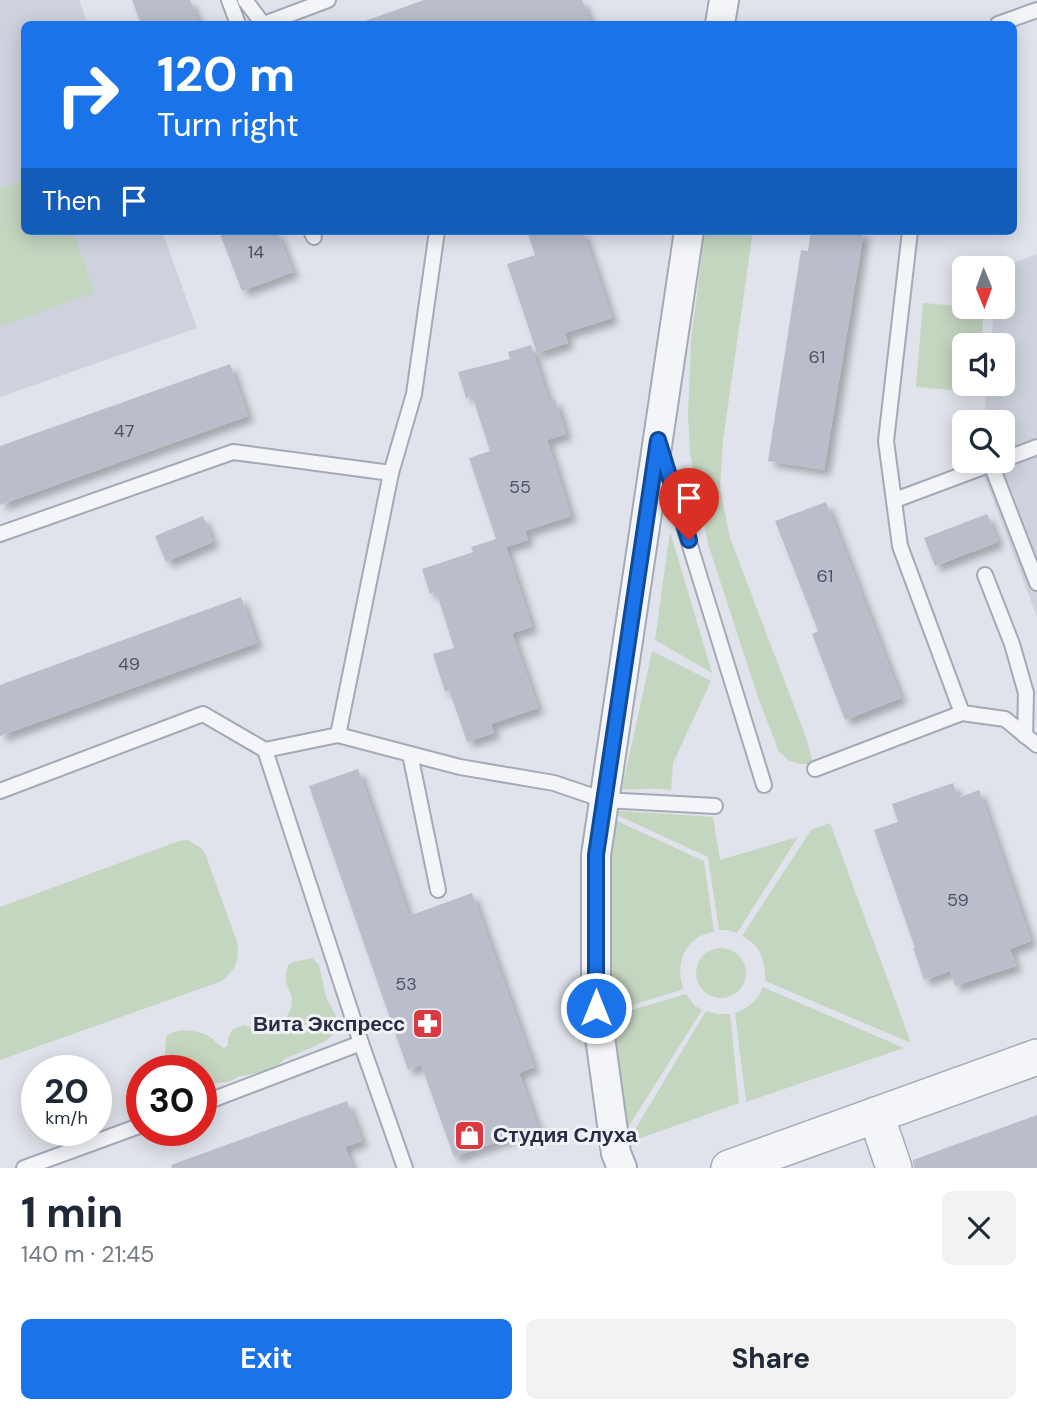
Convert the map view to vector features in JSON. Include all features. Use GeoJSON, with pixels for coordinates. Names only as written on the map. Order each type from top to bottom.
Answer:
{"type":"FeatureCollection","features":[{"type":"Feature","properties":{"kind":"street"},"geometry":{"type":"LineString","coordinates":[[720,21],[724,0]]}},
{"type":"Feature","properties":{"kind":"street"},"geometry":{"type":"LineString","coordinates":[[622,1168],[616,1153],[596,1008],[596,855],[688,235]]}},
{"type":"Feature","properties":{"kind":"street"},"geometry":{"type":"LineString","coordinates":[[729,1168],[1037,1057]]}},
{"type":"Feature","properties":{"kind":"street"},"geometry":{"type":"LineString","coordinates":[[876,1115],[894,1168]]}},
{"type":"Feature","properties":{"kind":"lane"},"geometry":{"type":"LineString","coordinates":[[229,0],[237,21]]}},
{"type":"Feature","properties":{"kind":"lane"},"geometry":{"type":"LineString","coordinates":[[245,0],[261,21]]}},
{"type":"Feature","properties":{"kind":"lane"},"geometry":{"type":"LineString","coordinates":[[271,21],[328,0]]}},
{"type":"Feature","properties":{"kind":"lane"},"geometry":{"type":"LineString","coordinates":[[1006,21],[1037,10]]}},
{"type":"Feature","properties":{"kind":"lane"},"geometry":{"type":"LineString","coordinates":[[338,735],[391,473],[414,394],[436,235]]}},
{"type":"Feature","properties":{"kind":"lane"},"geometry":{"type":"LineString","coordinates":[[910,235],[887,441],[900,546],[962,713]]}},
{"type":"Feature","properties":{"kind":"lane"},"geometry":{"type":"LineString","coordinates":[[658,440],[764,785]]}},
{"type":"Feature","properties":{"kind":"lane"},"geometry":{"type":"LineString","coordinates":[[1015,456],[1037,447]]}},
{"type":"Feature","properties":{"kind":"lane"},"geometry":{"type":"LineString","coordinates":[[0,534],[233,452],[391,473]]}},
{"type":"Feature","properties":{"kind":"lane"},"geometry":{"type":"LineString","coordinates":[[895,500],[969,473]]}},
{"type":"Feature","properties":{"kind":"lane"},"geometry":{"type":"LineString","coordinates":[[1002,473],[1037,583]]}},
{"type":"Feature","properties":{"kind":"lane"},"geometry":{"type":"LineString","coordinates":[[985,575],[1012,644],[1026,693],[1025,736]]}},
{"type":"Feature","properties":{"kind":"lane"},"geometry":{"type":"LineString","coordinates":[[815,769],[962,713],[1005,719],[1037,745]]}},
{"type":"Feature","properties":{"kind":"lane"},"geometry":{"type":"LineString","coordinates":[[0,791],[203,714],[265,750],[405,1168]]}},
{"type":"Feature","properties":{"kind":"lane"},"geometry":{"type":"LineString","coordinates":[[265,750],[338,735],[460,767],[554,783],[604,800],[715,806]]}},
{"type":"Feature","properties":{"kind":"lane"},"geometry":{"type":"LineString","coordinates":[[410,754],[438,890]]}},
{"type":"Feature","properties":{"kind":"lane"},"geometry":{"type":"LineString","coordinates":[[217,1098],[361,1043]]}},
{"type":"Feature","properties":{"kind":"lane"},"geometry":{"type":"LineString","coordinates":[[24,1168],[126,1131]]}},
{"type":"Feature","properties":{"kind":"shaded area"},"geometry":{"type":"Polygon","coordinates":[[[0,0],[79,0],[87,21],[21,21],[21,235],[163,235],[197,328],[0,397],[0,0]]]}},
{"type":"Feature","properties":{"kind":"shaded area"},"geometry":{"type":"Polygon","coordinates":[[[1037,254],[1037,617],[983,473],[1015,473],[1015,410],[985,410],[986,396],[1015,396],[1015,333],[992,333],[993,319],[1015,319],[1015,262],[1037,254]]]}},
{"type":"Feature","properties":{"kind":"green space"},"geometry":{"type":"Polygon","coordinates":[[[21,181],[21,235],[74,235],[95,293],[0,326],[0,189],[21,181]]]}},
{"type":"Feature","properties":{"kind":"green space"},"geometry":{"type":"Polygon","coordinates":[[[704,235],[752,235],[723,440],[720,488],[730,538],[807,740],[812,761],[808,764],[788,760],[779,752],[758,697],[708,544],[690,453],[688,416],[691,341],[704,235]]]}},
{"type":"Feature","properties":{"kind":"green space"},"geometry":{"type":"Polygon","coordinates":[[[923,303],[952,305],[952,319],[983,319],[982,333],[952,333],[952,390],[916,387],[923,303]]]}},
{"type":"Feature","properties":{"kind":"green space"},"geometry":{"type":"Polygon","coordinates":[[[670,531],[712,673],[655,640],[670,531]]]}},
{"type":"Feature","properties":{"kind":"green space"},"geometry":{"type":"Polygon","coordinates":[[[652,651],[711,681],[673,763],[671,790],[622,789],[652,651]]]}},
{"type":"Feature","properties":{"kind":"green space"},"geometry":{"type":"Polygon","coordinates":[[[606,810],[713,817],[720,860],[798,837],[737,933],[719,930],[708,857],[606,810]]]}},
{"type":"Feature","properties":{"kind":"green space"},"geometry":{"type":"Polygon","coordinates":[[[604,815],[704,861],[714,932],[697,938],[685,951],[680,970],[684,989],[600,1015],[604,815]]]}},
{"type":"Feature","properties":{"kind":"green space"},"geometry":{"type":"Polygon","coordinates":[[[830,823],[911,1043],[765,981],[761,954],[742,936],[811,830],[830,823]]]}},
{"type":"Feature","properties":{"kind":"green space"},"geometry":{"type":"Polygon","coordinates":[[[188,840],[205,853],[237,942],[236,964],[231,972],[222,981],[0,1060],[0,907],[188,840]]]}},
{"type":"Feature","properties":{"kind":"green space"},"geometry":{"type":"Polygon","coordinates":[[[721,948],[739,955],[746,973],[739,991],[721,998],[703,991],[696,973],[703,955],[721,948]]]}},
{"type":"Feature","properties":{"kind":"green space"},"geometry":{"type":"Polygon","coordinates":[[[312,958],[319,965],[326,997],[337,1018],[336,1033],[325,1041],[284,1059],[275,1069],[217,1083],[217,1055],[165,1055],[166,1037],[175,1032],[199,1033],[210,1037],[224,1048],[228,1046],[228,1038],[233,1029],[244,1025],[270,1034],[290,1011],[292,997],[286,977],[289,964],[312,958]]]}},
{"type":"Feature","properties":{"kind":"green space"},"geometry":{"type":"Polygon","coordinates":[[[763,987],[904,1048],[746,1102],[735,1013],[752,1003],[763,987]]]}},
{"type":"Feature","properties":{"kind":"green space"},"geometry":{"type":"Polygon","coordinates":[[[686,994],[695,1006],[702,1010],[622,1137],[601,1019],[686,994]]]}},
{"type":"Feature","properties":{"kind":"green space"},"geometry":{"type":"Polygon","coordinates":[[[706,1011],[730,1014],[739,1103],[627,1143],[706,1011]]]}},
{"type":"Feature","properties":{"kind":"building"},"geometry":{"type":"Polygon","coordinates":[[[132,0],[190,0],[198,21],[140,21],[132,0]]]}},
{"type":"Feature","properties":{"kind":"building"},"geometry":{"type":"Polygon","coordinates":[[[424,0],[582,0],[590,21],[365,21],[424,0]]]}},
{"type":"Feature","properties":{"kind":"building"},"geometry":{"type":"Polygon","coordinates":[[[221,235],[279,235],[293,272],[242,291],[221,235]]]}},
{"type":"Feature","properties":{"kind":"building"},"geometry":{"type":"Polygon","coordinates":[[[528,235],[584,235],[612,318],[565,333],[568,343],[537,353],[507,264],[535,255],[528,235]]]}},
{"type":"Feature","properties":{"kind":"building"},"geometry":{"type":"Polygon","coordinates":[[[810,235],[863,235],[824,470],[768,461],[801,250],[808,251],[810,235]]]}},
{"type":"Feature","properties":{"kind":"building"},"geometry":{"type":"Polygon","coordinates":[[[531,345],[549,402],[555,399],[566,434],[547,440],[571,516],[525,531],[528,540],[506,547],[532,627],[512,633],[538,708],[491,724],[494,733],[467,742],[449,690],[445,692],[433,654],[454,648],[436,591],[430,594],[422,569],[473,552],[471,547],[496,539],[469,458],[490,451],[472,395],[466,398],[458,372],[510,359],[508,352],[531,345]]]}},
{"type":"Feature","properties":{"kind":"building"},"geometry":{"type":"Polygon","coordinates":[[[230,364],[248,416],[0,505],[0,446],[230,364]]]}},
{"type":"Feature","properties":{"kind":"building"},"geometry":{"type":"Polygon","coordinates":[[[826,502],[901,698],[845,720],[812,634],[818,631],[775,521],[826,502]]]}},
{"type":"Feature","properties":{"kind":"building"},"geometry":{"type":"Polygon","coordinates":[[[987,514],[998,542],[935,566],[924,538],[987,514]]]}},
{"type":"Feature","properties":{"kind":"building"},"geometry":{"type":"Polygon","coordinates":[[[203,516],[213,542],[166,562],[155,536],[203,516]]]}},
{"type":"Feature","properties":{"kind":"building"},"geometry":{"type":"Polygon","coordinates":[[[241,597],[257,643],[0,736],[0,685],[241,597]]]}},
{"type":"Feature","properties":{"kind":"building"},"geometry":{"type":"Polygon","coordinates":[[[358,769],[409,916],[472,893],[534,1067],[519,1073],[538,1128],[454,1157],[421,1065],[408,1070],[309,786],[358,769]]]}},
{"type":"Feature","properties":{"kind":"building"},"geometry":{"type":"Polygon","coordinates":[[[953,783],[958,798],[979,790],[1031,941],[1010,949],[1016,966],[955,986],[950,971],[924,980],[874,830],[898,822],[892,804],[953,783]]]}},
{"type":"Feature","properties":{"kind":"building"},"geometry":{"type":"Polygon","coordinates":[[[347,1101],[362,1141],[345,1147],[353,1168],[172,1168],[171,1165],[347,1101]]]}},
{"type":"Feature","properties":{"kind":"building"},"geometry":{"type":"Polygon","coordinates":[[[1037,1115],[1037,1168],[914,1168],[913,1160],[1037,1115]]]}},
{"type":"Feature","properties":{"kind":"place","name":"Вита Экспресс"},"geometry":{"type":"Point","coordinates":[428,1024]}},
{"type":"Feature","properties":{"kind":"place","name":"Студия Слуха"},"geometry":{"type":"Point","coordinates":[470,1135]}},
{"type":"Feature","properties":{"kind":"route"},"geometry":{"type":"LineString","coordinates":[[596,1008],[596,855],[658,440],[689,540]]}}]}
